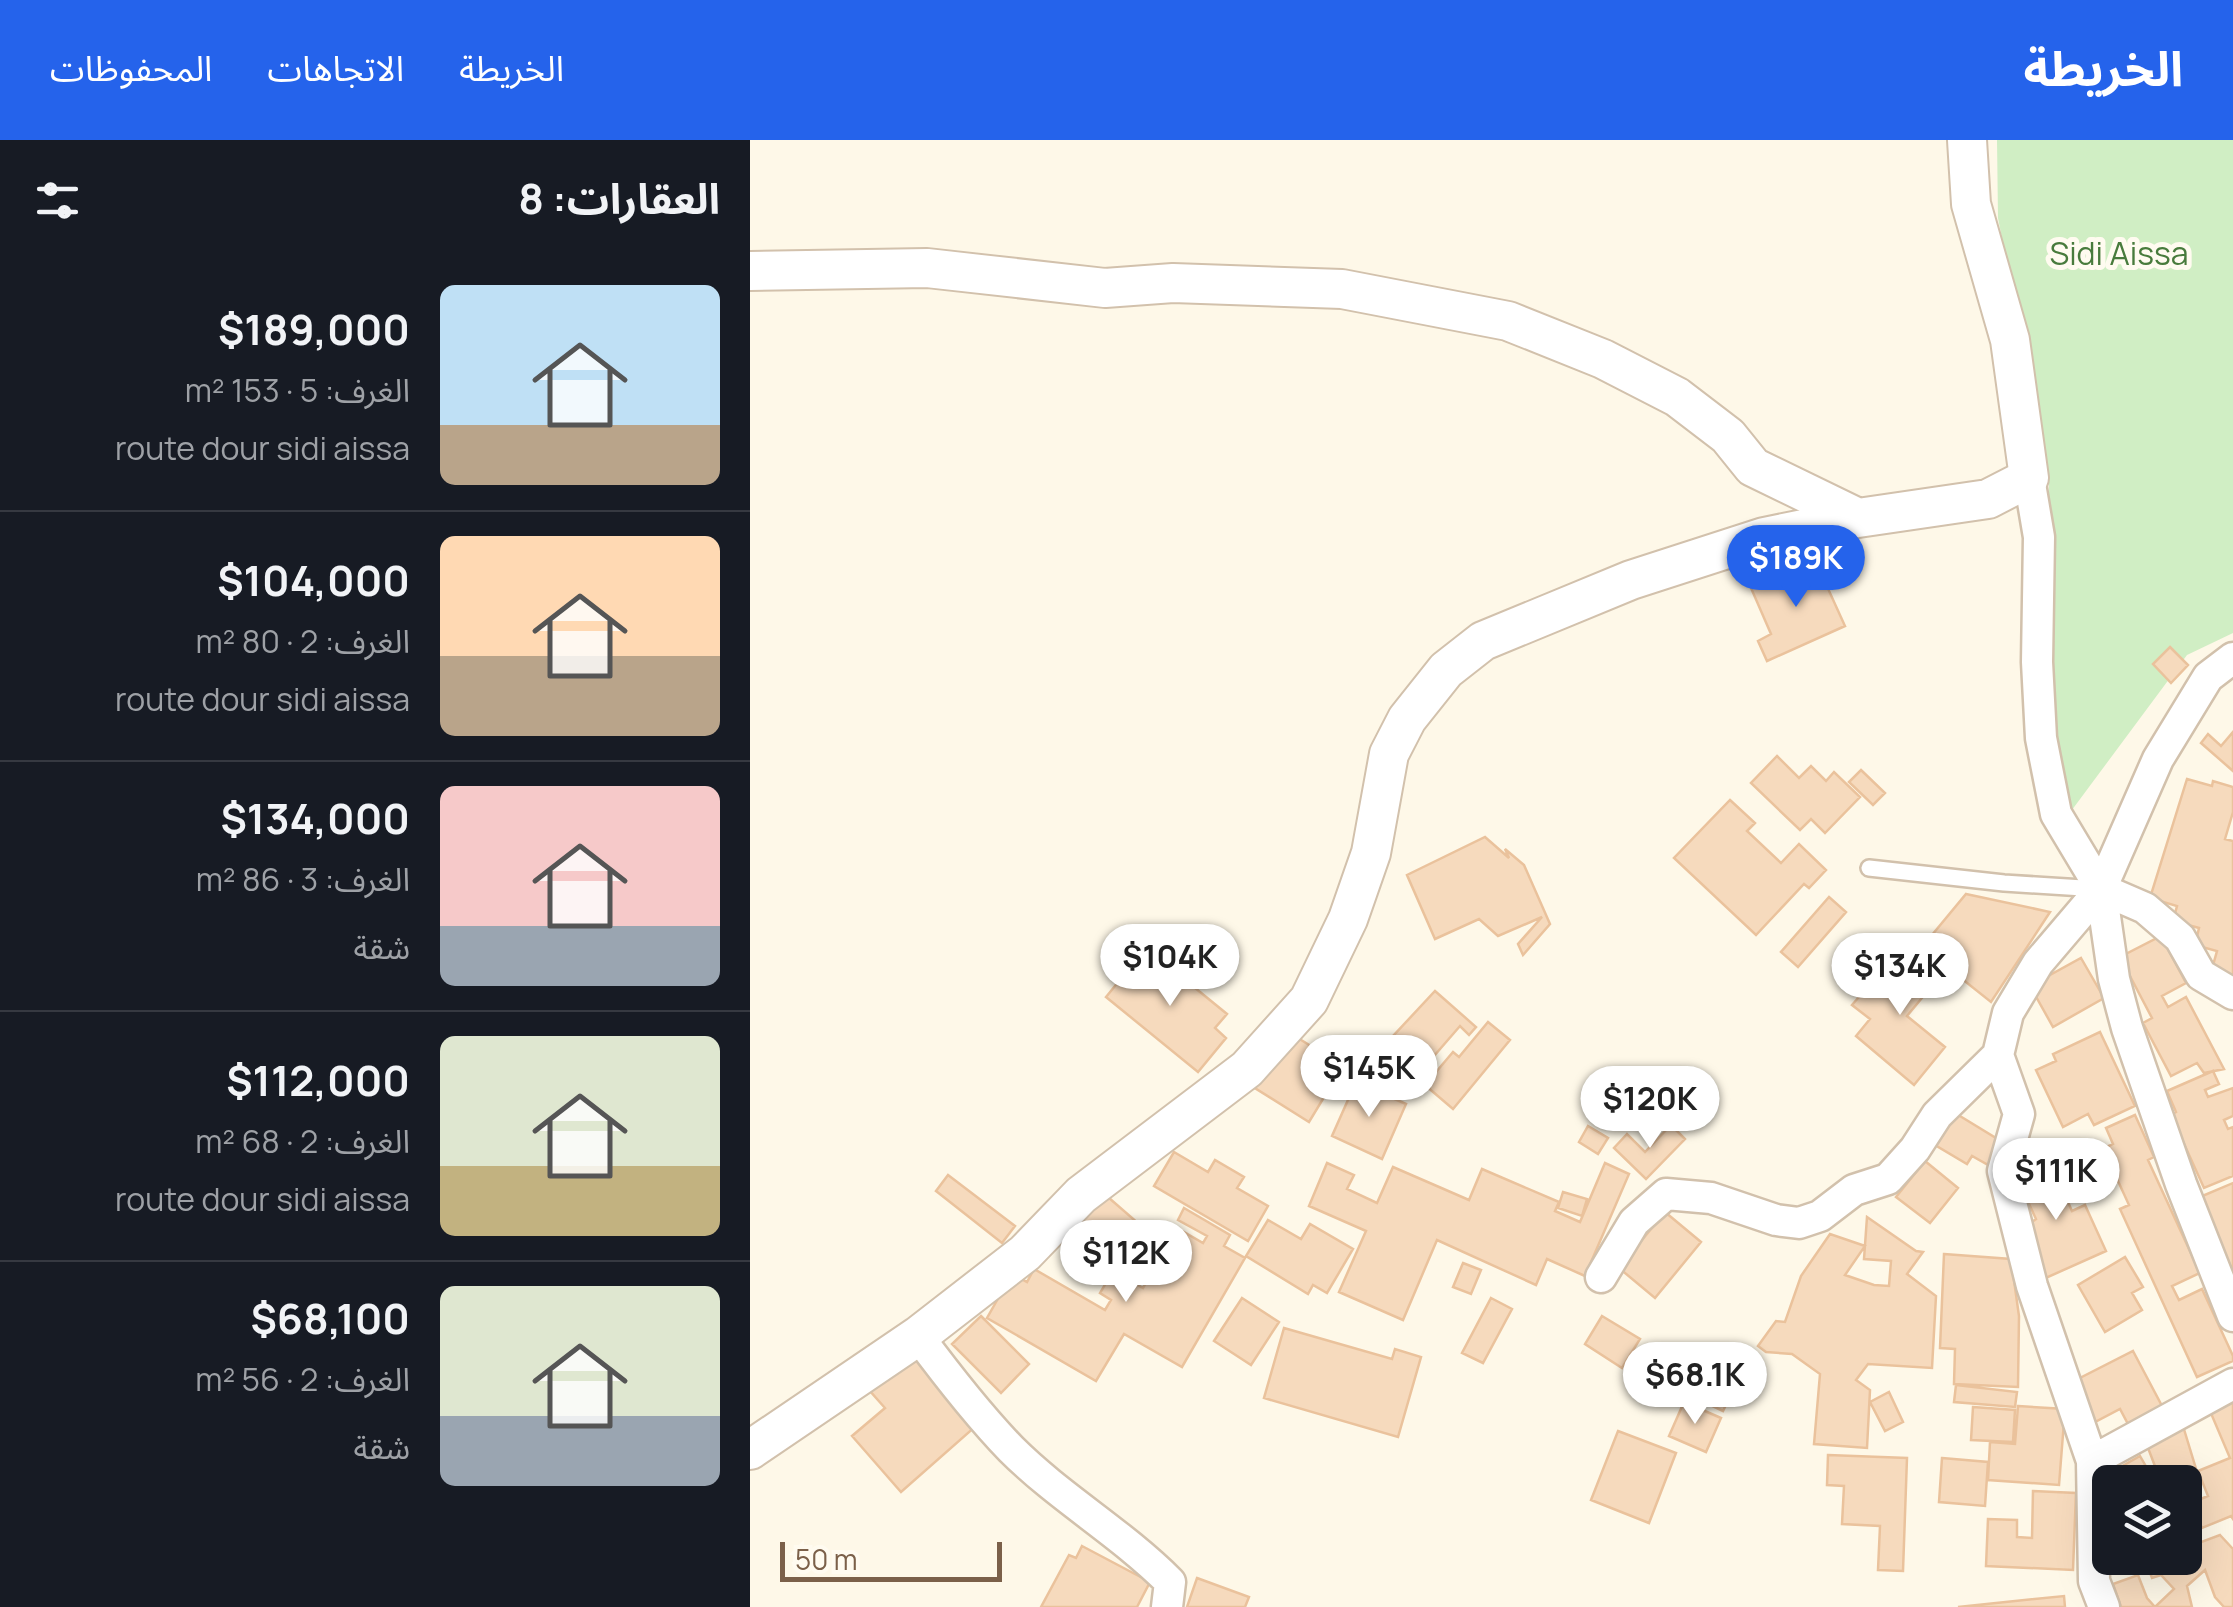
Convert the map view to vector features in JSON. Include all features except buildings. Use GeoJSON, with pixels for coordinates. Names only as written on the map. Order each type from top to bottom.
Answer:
{"type":"FeatureCollection","features":[{"type":"Feature","properties":{"kind":"street"},"geometry":{"type":"LineString","coordinates":[[1966,140],[1971,204],[2010,340],[2039,537],[2037,662],[2041,738],[2056,814],[2101,889],[2114,979],[2127,1028],[2181,1184],[2233,1316]]}},
{"type":"Feature","properties":{"kind":"street"},"geometry":{"type":"LineString","coordinates":[[750,271],[927,268],[1105,288],[1174,283],[1266,284],[1342,289],[1491,317],[1603,359],[1677,397],[1728,436],[1753,467],[1858,518]]}},
{"type":"Feature","properties":{"kind":"street"},"geometry":{"type":"LineString","coordinates":[[750,1450],[918,1336],[1025,1254],[1081,1195],[1247,1069],[1309,1000],[1348,918],[1370,853],[1389,754],[1407,719],[1446,670],[1484,641],[1630,580],[1764,537],[1988,498],[2029,478]]}},
{"type":"Feature","properties":{"kind":"street"},"geometry":{"type":"LineString","coordinates":[[1601,1276],[1634,1222],[1666,1194],[1711,1198],[1776,1220],[1799,1223],[1820,1216],[1854,1190],[1888,1179],[1915,1149],[1937,1115],[1998,1055],[2008,1013],[2038,963],[2101,889],[2158,759],[2208,678],[2233,658]]}},
{"type":"Feature","properties":{"kind":"street"},"geometry":{"type":"LineString","coordinates":[[2101,889],[2144,908],[2180,938],[2201,975],[2233,994]]}},
{"type":"Feature","properties":{"kind":"street"},"geometry":{"type":"LineString","coordinates":[[1998,1055],[2018,1114],[2003,1171],[2032,1286],[2092,1460],[2094,1580],[2104,1607]]}},
{"type":"Feature","properties":{"kind":"street"},"geometry":{"type":"LineString","coordinates":[[918,1336],[955,1386],[1012,1449],[1066,1497],[1134,1546],[1170,1582],[1167,1607]]}},
{"type":"Feature","properties":{"kind":"street"},"geometry":{"type":"LineString","coordinates":[[2092,1460],[2233,1384]]}},
{"type":"Feature","properties":{"kind":"lane"},"geometry":{"type":"LineString","coordinates":[[1870,868],[2004,884],[2101,889]]}},
{"type":"Feature","properties":{"kind":"green space","name":"Sidi Aissa"},"geometry":{"type":"Polygon","coordinates":[[[1997,140],[2233,140],[2233,633],[2187,655],[2066,818],[2047,674],[2049,476],[1998,218],[1997,140]]]}}]}
